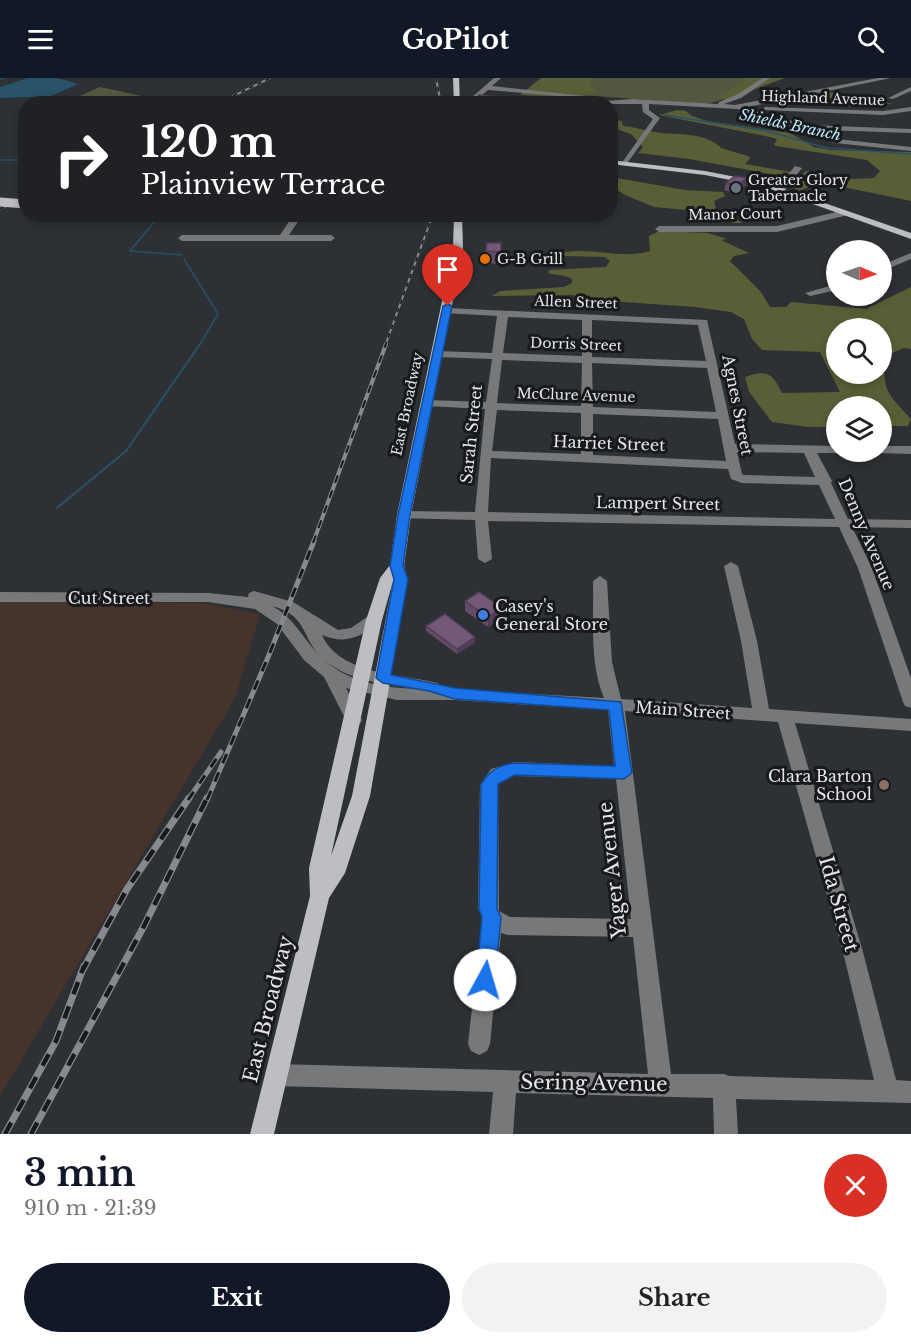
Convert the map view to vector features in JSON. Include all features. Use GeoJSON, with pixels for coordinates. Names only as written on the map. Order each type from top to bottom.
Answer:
{"type":"FeatureCollection","features":[{"type":"Feature","properties":{"kind":"main road"},"geometry":{"type":"LineString","coordinates":[[456,78],[457,96]]}},
{"type":"Feature","properties":{"kind":"main road"},"geometry":{"type":"LineString","coordinates":[[618,163],[712,174],[781,189],[911,236]]}},
{"type":"Feature","properties":{"kind":"main road"},"geometry":{"type":"LineString","coordinates":[[0,201],[18,202]]}},
{"type":"Feature","properties":{"kind":"main road","name":"East Broadway"},"geometry":{"type":"LineString","coordinates":[[262,1134],[320,896],[319,868],[354,720],[372,683],[401,579],[397,566],[404,515],[458,249],[455,222]]}},
{"type":"Feature","properties":{"kind":"main road","name":"East Broadway"},"geometry":{"type":"LineString","coordinates":[[320,896],[335,873],[353,824],[372,683],[375,618],[387,578],[397,566]]}},
{"type":"Feature","properties":{"kind":"street"},"geometry":{"type":"LineString","coordinates":[[477,96],[498,78]]}},
{"type":"Feature","properties":{"kind":"street"},"geometry":{"type":"LineString","coordinates":[[733,105],[742,92],[767,78]]}},
{"type":"Feature","properties":{"kind":"street"},"geometry":{"type":"LineString","coordinates":[[618,100],[733,105],[890,78],[901,80]]}},
{"type":"Feature","properties":{"kind":"street"},"geometry":{"type":"LineString","coordinates":[[487,88],[578,96]]}},
{"type":"Feature","properties":{"kind":"street"},"geometry":{"type":"LineString","coordinates":[[891,98],[911,89]]}},
{"type":"Feature","properties":{"kind":"street"},"geometry":{"type":"LineString","coordinates":[[618,103],[642,102]]}},
{"type":"Feature","properties":{"kind":"street"},"geometry":{"type":"LineString","coordinates":[[626,164],[660,117],[645,111],[642,102]]}},
{"type":"Feature","properties":{"kind":"street"},"geometry":{"type":"LineString","coordinates":[[733,105],[777,121],[818,128],[911,131]]}},
{"type":"Feature","properties":{"kind":"street","name":"Highland Avenue"},"geometry":{"type":"LineString","coordinates":[[733,105],[873,113],[911,110]]}},
{"type":"Feature","properties":{"kind":"street"},"geometry":{"type":"LineString","coordinates":[[818,128],[830,140],[911,149]]}},
{"type":"Feature","properties":{"kind":"street"},"geometry":{"type":"LineString","coordinates":[[781,189],[798,168]]}},
{"type":"Feature","properties":{"kind":"street","name":"Manor Court"},"geometry":{"type":"LineString","coordinates":[[659,229],[777,229],[844,213]]}},
{"type":"Feature","properties":{"kind":"street"},"geometry":{"type":"LineString","coordinates":[[283,238],[294,222]]}},
{"type":"Feature","properties":{"kind":"street"},"geometry":{"type":"LineString","coordinates":[[182,238],[331,238]]}},
{"type":"Feature","properties":{"kind":"street"},"geometry":{"type":"LineString","coordinates":[[892,264],[911,256]]}},
{"type":"Feature","properties":{"kind":"street"},"geometry":{"type":"LineString","coordinates":[[810,293],[826,289]]}},
{"type":"Feature","properties":{"kind":"street","name":"Allen Street"},"geometry":{"type":"LineString","coordinates":[[447,311],[703,322]]}},
{"type":"Feature","properties":{"kind":"street","name":"Sarah Street"},"geometry":{"type":"LineString","coordinates":[[485,559],[481,516],[485,454],[503,313]]}},
{"type":"Feature","properties":{"kind":"street"},"geometry":{"type":"LineString","coordinates":[[587,316],[587,459]]}},
{"type":"Feature","properties":{"kind":"street","name":"Agnes Street"},"geometry":{"type":"LineString","coordinates":[[703,322],[736,476],[742,479],[826,481]]}},
{"type":"Feature","properties":{"kind":"street","name":"Dorris Street"},"geometry":{"type":"LineString","coordinates":[[438,354],[713,365]]}},
{"type":"Feature","properties":{"kind":"street","name":"McClure Avenue"},"geometry":{"type":"LineString","coordinates":[[427,403],[723,416]]}},
{"type":"Feature","properties":{"kind":"street"},"geometry":{"type":"LineString","coordinates":[[730,447],[826,450]]}},
{"type":"Feature","properties":{"kind":"street","name":"Denny Avenue"},"geometry":{"type":"LineString","coordinates":[[809,450],[826,481],[865,568],[911,702]]}},
{"type":"Feature","properties":{"kind":"street"},"geometry":{"type":"LineString","coordinates":[[892,450],[911,450]]}},
{"type":"Feature","properties":{"kind":"street","name":"Harriet Street"},"geometry":{"type":"LineString","coordinates":[[485,454],[733,465]]}},
{"type":"Feature","properties":{"kind":"street","name":"Lampert Street"},"geometry":{"type":"LineString","coordinates":[[404,515],[911,524]]}},
{"type":"Feature","properties":{"kind":"street"},"geometry":{"type":"LineString","coordinates":[[731,566],[747,630],[762,716]]}},
{"type":"Feature","properties":{"kind":"street","name":"Yager Avenue"},"geometry":{"type":"LineString","coordinates":[[600,581],[604,652],[610,695],[616,706],[661,1084]]}},
{"type":"Feature","properties":{"kind":"street","name":"Cut Street"},"geometry":{"type":"LineString","coordinates":[[218,598],[229,594],[264,597],[288,605],[333,635],[339,636],[359,631],[375,618]]}},
{"type":"Feature","properties":{"kind":"street","name":"Cut Street"},"geometry":{"type":"LineString","coordinates":[[0,597],[218,598],[255,604],[274,612],[292,629],[308,654],[331,675],[372,683]]}},
{"type":"Feature","properties":{"kind":"street"},"geometry":{"type":"LineString","coordinates":[[308,618],[312,633],[327,655],[372,683]]}},
{"type":"Feature","properties":{"kind":"street"},"geometry":{"type":"LineString","coordinates":[[331,675],[354,720]]}},
{"type":"Feature","properties":{"kind":"street","name":"Main Street"},"geometry":{"type":"LineString","coordinates":[[372,683],[428,696],[455,694],[911,725]]}},
{"type":"Feature","properties":{"kind":"street","name":"Ida Street"},"geometry":{"type":"LineString","coordinates":[[785,717],[856,963],[888,1092]]}},
{"type":"Feature","properties":{"kind":"street"},"geometry":{"type":"LineString","coordinates":[[479,1044],[492,917],[488,909],[489,785],[491,780],[505,770],[515,769],[624,773]]}},
{"type":"Feature","properties":{"kind":"street"},"geometry":{"type":"LineString","coordinates":[[492,917],[507,926],[641,928]]}},
{"type":"Feature","properties":{"kind":"street","name":"Sering Avenue"},"geometry":{"type":"LineString","coordinates":[[276,1074],[911,1092]]}},
{"type":"Feature","properties":{"kind":"street"},"geometry":{"type":"LineString","coordinates":[[501,1134],[505,1082]]}},
{"type":"Feature","properties":{"kind":"street"},"geometry":{"type":"LineString","coordinates":[[724,1085],[726,1134]]}},
{"type":"Feature","properties":{"kind":"shaded area"},"geometry":{"type":"Polygon","coordinates":[[[0,601],[200,603],[260,614],[235,698],[0,1096],[0,601]]]}},
{"type":"Feature","properties":{"kind":"green space"},"geometry":{"type":"Polygon","coordinates":[[[541,78],[592,78],[590,85],[598,92],[584,96],[520,95],[541,78]]]}},
{"type":"Feature","properties":{"kind":"green space"},"geometry":{"type":"Polygon","coordinates":[[[582,78],[751,78],[731,96],[704,104],[567,94],[582,78]]]}},
{"type":"Feature","properties":{"kind":"green space"},"geometry":{"type":"Polygon","coordinates":[[[742,78],[785,78],[725,100],[718,96],[747,80],[742,78]]]}},
{"type":"Feature","properties":{"kind":"green space"},"geometry":{"type":"Polygon","coordinates":[[[100,87],[142,96],[79,96],[100,87]]]}},
{"type":"Feature","properties":{"kind":"green space"},"geometry":{"type":"Polygon","coordinates":[[[818,93],[859,96],[893,104],[834,106],[827,104],[832,99],[818,93]]]}},
{"type":"Feature","properties":{"kind":"green space"},"geometry":{"type":"Polygon","coordinates":[[[677,110],[686,111],[692,116],[707,121],[790,133],[814,147],[831,150],[911,152],[911,201],[819,182],[800,191],[788,185],[806,171],[854,179],[874,178],[880,171],[867,160],[776,146],[774,145],[777,139],[770,137],[659,115],[677,110]]]}},
{"type":"Feature","properties":{"kind":"green space"},"geometry":{"type":"Polygon","coordinates":[[[618,120],[622,121],[623,126],[707,139],[721,148],[748,156],[750,158],[745,164],[791,172],[785,176],[776,175],[689,159],[638,153],[643,147],[631,134],[618,129],[618,120]]]}},
{"type":"Feature","properties":{"kind":"green space"},"geometry":{"type":"Polygon","coordinates":[[[618,178],[685,190],[723,192],[725,196],[714,201],[716,209],[743,223],[733,223],[708,212],[654,207],[618,190],[618,178]]]}},
{"type":"Feature","properties":{"kind":"green space"},"geometry":{"type":"Polygon","coordinates":[[[660,231],[708,233],[727,239],[721,240],[749,253],[734,256],[730,261],[761,292],[770,307],[786,307],[791,302],[866,309],[872,306],[892,306],[892,296],[911,287],[911,349],[904,348],[892,353],[892,318],[826,318],[826,364],[820,352],[762,350],[752,339],[744,319],[731,312],[695,307],[595,300],[571,295],[492,296],[500,291],[564,287],[572,283],[572,279],[548,273],[549,270],[606,267],[610,261],[605,257],[564,256],[562,253],[584,251],[628,254],[650,251],[649,236],[660,231]]]}},
{"type":"Feature","properties":{"kind":"green space"},"geometry":{"type":"Polygon","coordinates":[[[758,373],[768,374],[782,393],[840,392],[836,384],[886,384],[891,396],[826,396],[826,427],[808,427],[772,422],[749,392],[745,377],[758,373]]]}},
{"type":"Feature","properties":{"kind":"green space"},"geometry":{"type":"Polygon","coordinates":[[[892,397],[911,419],[908,426],[892,426],[892,397]]]}},
{"type":"Feature","properties":{"kind":"water"},"geometry":{"type":"Polygon","coordinates":[[[28,78],[57,78],[78,84],[51,96],[0,98],[0,87],[28,78]]]}},
{"type":"Feature","properties":{"kind":"building"},"geometry":{"type":"Polygon","coordinates":[[[735,176],[747,178],[737,185],[726,183],[735,176]]]}},
{"type":"Feature","properties":{"kind":"building"},"geometry":{"type":"Polygon","coordinates":[[[487,243],[501,243],[501,252],[486,251],[487,243]]]}},
{"type":"Feature","properties":{"kind":"building"},"geometry":{"type":"Polygon","coordinates":[[[479,592],[502,608],[488,617],[465,601],[479,592]]]}},
{"type":"Feature","properties":{"kind":"building","name":"Casey's General Store"},"geometry":{"type":"Polygon","coordinates":[[[445,614],[475,637],[457,649],[426,626],[445,614]]]}},
{"type":"Feature","properties":{"kind":"waterway","name":"Shields Branch"},"geometry":{"type":"LineString","coordinates":[[0,79],[4,78]]}},
{"type":"Feature","properties":{"kind":"waterway","name":"Shields Branch"},"geometry":{"type":"LineString","coordinates":[[664,115],[767,131],[827,148],[911,154]]}},
{"type":"Feature","properties":{"kind":"waterway","name":"Shields Branch"},"geometry":{"type":"LineString","coordinates":[[0,160],[18,160]]}},
{"type":"Feature","properties":{"kind":"waterway"},"geometry":{"type":"LineString","coordinates":[[154,222],[130,251],[182,255]]}},
{"type":"Feature","properties":{"kind":"waterway"},"geometry":{"type":"LineString","coordinates":[[184,259],[218,314],[199,346]]}},
{"type":"Feature","properties":{"kind":"waterway"},"geometry":{"type":"LineString","coordinates":[[57,508],[126,451],[200,344]]}},
{"type":"Feature","properties":{"kind":"railway"},"geometry":{"type":"LineString","coordinates":[[233,96],[270,78]]}},
{"type":"Feature","properties":{"kind":"railway"},"geometry":{"type":"LineString","coordinates":[[436,78],[439,96]]}},
{"type":"Feature","properties":{"kind":"railway"},"geometry":{"type":"LineString","coordinates":[[0,209],[18,200]]}},
{"type":"Feature","properties":{"kind":"railway"},"geometry":{"type":"LineString","coordinates":[[385,346],[430,222]]}},
{"type":"Feature","properties":{"kind":"railway"},"geometry":{"type":"LineString","coordinates":[[313,543],[386,344]]}},
{"type":"Feature","properties":{"kind":"railway"},"geometry":{"type":"LineString","coordinates":[[207,800],[269,655],[314,541]]}},
{"type":"Feature","properties":{"kind":"railway"},"geometry":{"type":"LineString","coordinates":[[188,800],[221,752]]}},
{"type":"Feature","properties":{"kind":"railway"},"geometry":{"type":"LineString","coordinates":[[82,971],[127,889],[189,798]]}},
{"type":"Feature","properties":{"kind":"railway"},"geometry":{"type":"LineString","coordinates":[[31,1134],[144,926],[207,798]]}},
{"type":"Feature","properties":{"kind":"railway"},"geometry":{"type":"LineString","coordinates":[[82,971],[84,966]]}},
{"type":"Feature","properties":{"kind":"railway"},"geometry":{"type":"LineString","coordinates":[[5,1134],[56,1041],[82,971]]}},
{"type":"Feature","properties":{"kind":"place","name":"Greater Glory Tabernacle"},"geometry":{"type":"Point","coordinates":[736,188]}},
{"type":"Feature","properties":{"kind":"place","name":"G-B Grill"},"geometry":{"type":"Point","coordinates":[485,259]}},
{"type":"Feature","properties":{"kind":"place","name":"Casey's General Store"},"geometry":{"type":"Point","coordinates":[483,615]}},
{"type":"Feature","properties":{"kind":"place","name":"Clara Barton School"},"geometry":{"type":"Point","coordinates":[884,785]}},
{"type":"Feature","properties":{"kind":"route"},"geometry":{"type":"LineString","coordinates":[[448,306],[404,515],[397,566],[401,579],[383,678],[429,686],[455,694],[616,706],[624,773],[515,769],[505,770],[491,780],[489,785],[488,909],[492,917],[485,980]]}}]}
